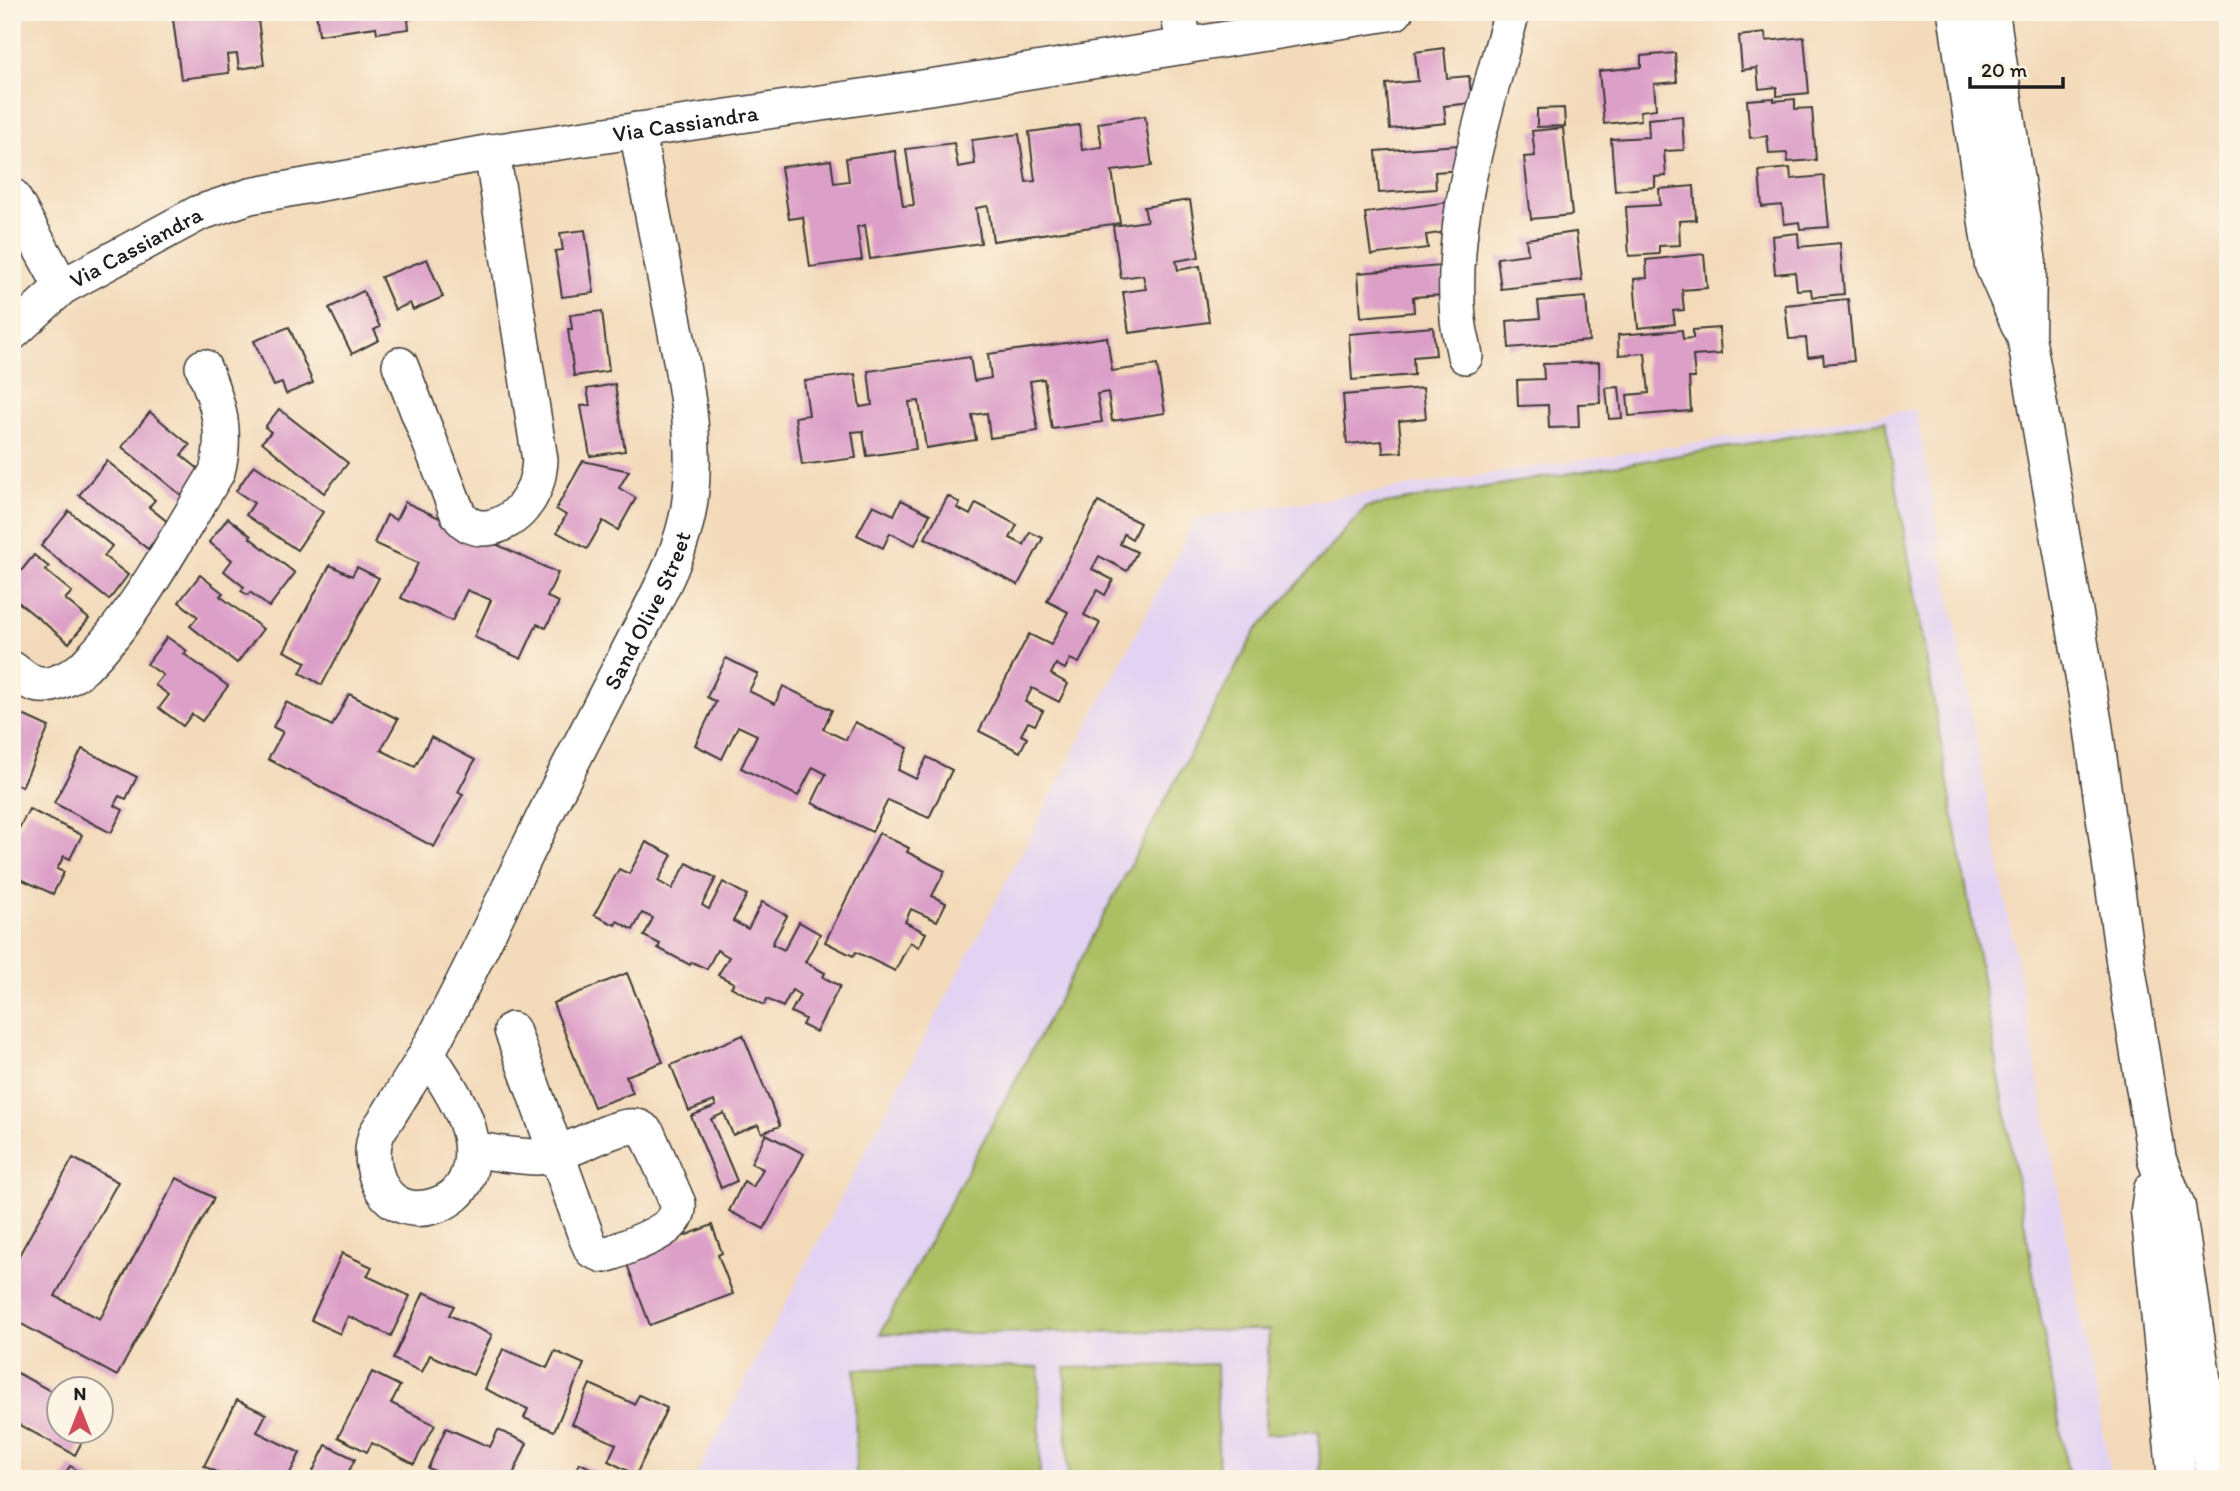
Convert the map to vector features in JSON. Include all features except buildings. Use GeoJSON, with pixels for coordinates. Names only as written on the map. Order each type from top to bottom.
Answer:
{"type":"FeatureCollection","features":[{"type":"Feature","properties":{"kind":"street"},"geometry":{"type":"LineString","coordinates":[[1178,12],[1185,46]]}},
{"type":"Feature","properties":{"kind":"street","name":"Via Cassiandra"},"geometry":{"type":"LineString","coordinates":[[12,333],[62,287],[199,212],[250,196],[492,152],[956,83],[1357,15],[1395,12]]}},
{"type":"Feature","properties":{"kind":"street"},"geometry":{"type":"LineString","coordinates":[[1465,356],[1458,321],[1460,238],[1476,144],[1511,12]]}},
{"type":"Feature","properties":{"kind":"street"},"geometry":{"type":"LineString","coordinates":[[1964,14],[1994,265],[2026,336],[2093,724],[2126,967],[2157,1160],[2175,1207],[2216,1479]]}},
{"type":"Feature","properties":{"kind":"street","name":"Sand Olive Street"},"geometry":{"type":"LineString","coordinates":[[427,1053],[455,1097],[466,1121],[472,1149],[470,1171],[463,1188],[432,1208],[414,1209],[395,1202],[381,1186],[372,1163],[376,1135],[427,1053],[565,774],[661,589],[677,550],[690,502],[690,439],[681,360],[637,130]]}},
{"type":"Feature","properties":{"kind":"street"},"geometry":{"type":"LineString","coordinates":[[400,365],[463,522],[473,528],[485,528],[509,521],[524,506],[536,484],[540,460],[492,152]]}},
{"type":"Feature","properties":{"kind":"street"},"geometry":{"type":"LineString","coordinates":[[12,196],[62,287]]}},
{"type":"Feature","properties":{"kind":"street"},"geometry":{"type":"LineString","coordinates":[[12,669],[31,683],[42,686],[70,677],[82,669],[131,611],[217,472],[222,454],[217,399],[203,367]]}},
{"type":"Feature","properties":{"kind":"street"},"geometry":{"type":"LineString","coordinates":[[472,1149],[537,1157],[557,1154],[512,1030]]}},
{"type":"Feature","properties":{"kind":"street"},"geometry":{"type":"LineString","coordinates":[[2157,1160],[2150,1211],[2177,1479]]}},
{"type":"Feature","properties":{"kind":"shaded area"},"geometry":{"type":"Polygon","coordinates":[[[1916,409],[2111,1479],[694,1479],[1196,519],[1916,409]]]}},
{"type":"Feature","properties":{"kind":"green space"},"geometry":{"type":"Polygon","coordinates":[[[1885,421],[2069,1479],[1320,1479],[1319,1431],[1265,1434],[1269,1330],[880,1334],[1255,632],[1366,507],[1885,421]]]}},
{"type":"Feature","properties":{"kind":"green space"},"geometry":{"type":"Polygon","coordinates":[[[1216,1364],[1219,1479],[1068,1479],[1065,1368],[1216,1364]]]}},
{"type":"Feature","properties":{"kind":"green space"},"geometry":{"type":"Polygon","coordinates":[[[1039,1367],[1040,1479],[856,1479],[855,1369],[1039,1367]]]}}]}
